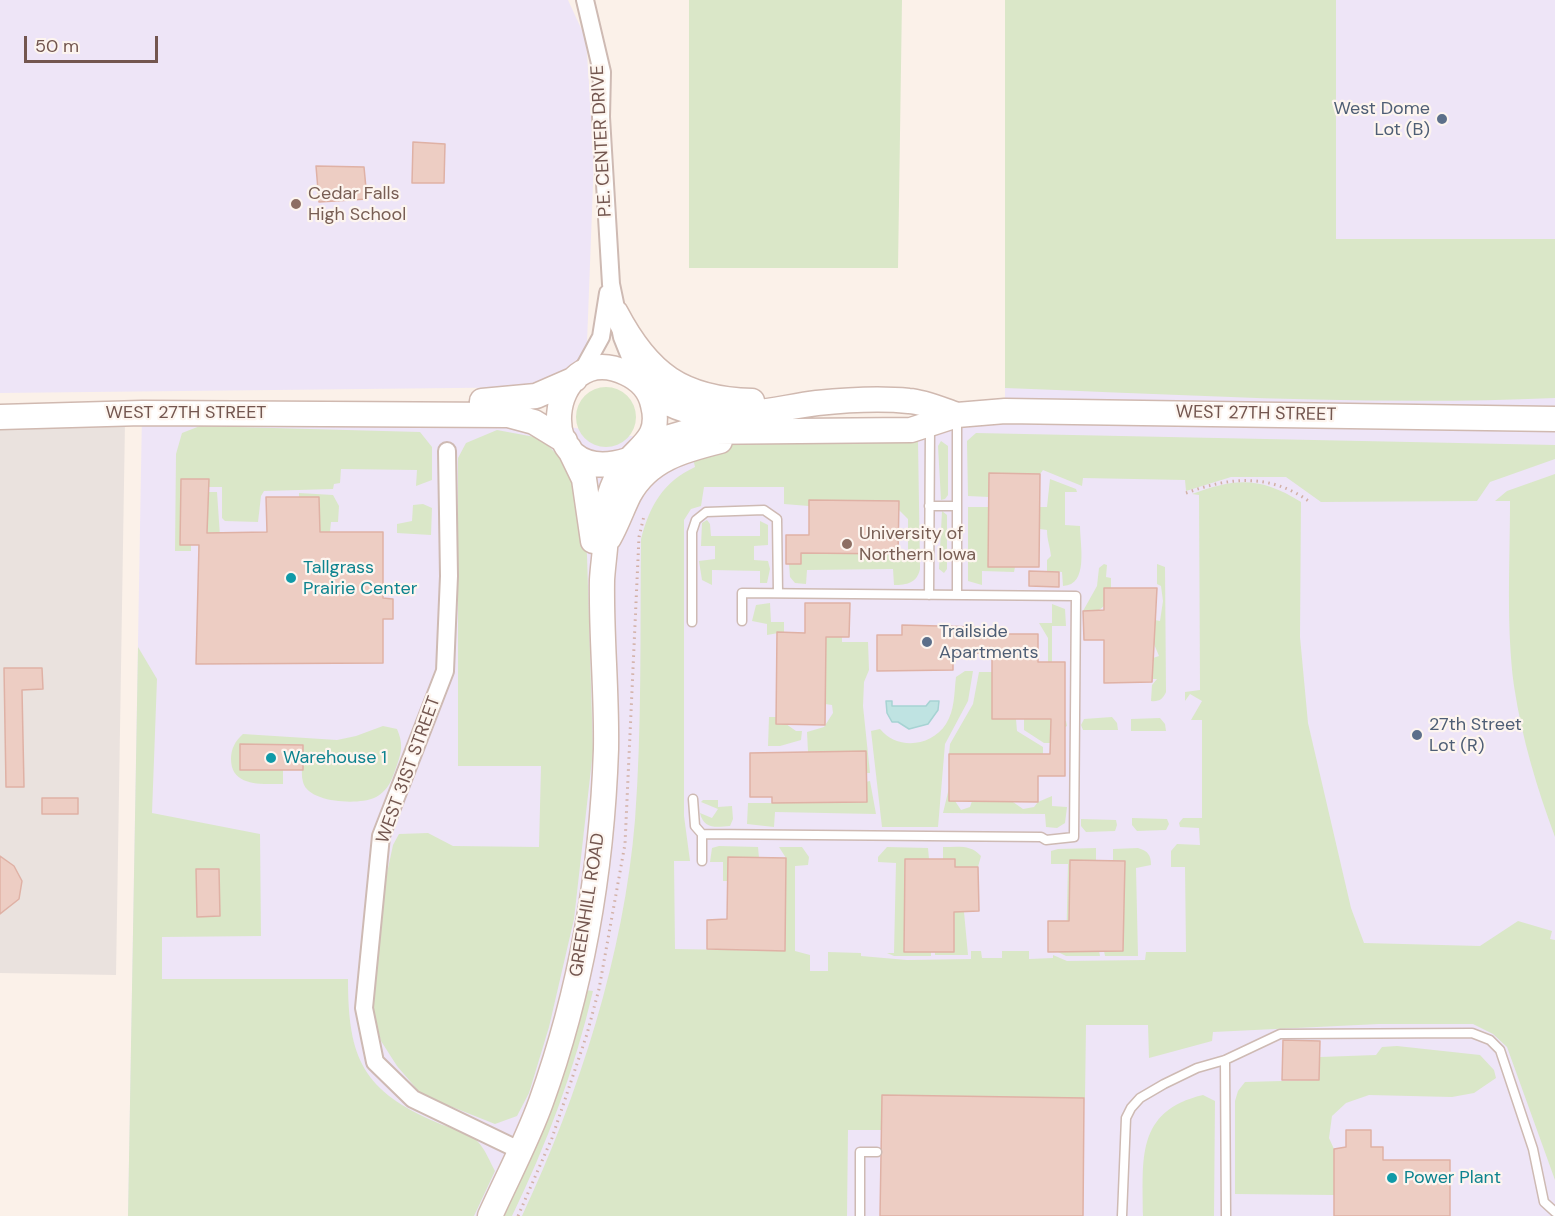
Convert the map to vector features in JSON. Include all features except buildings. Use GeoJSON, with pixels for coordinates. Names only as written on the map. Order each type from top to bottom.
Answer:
{"type":"FeatureCollection","features":[{"type":"Feature","properties":{"kind":"main road"},"geometry":{"type":"LineString","coordinates":[[616,313],[627,334],[652,366],[667,379],[690,391],[724,400],[820,403]]}},
{"type":"Feature","properties":{"kind":"main road"},"geometry":{"type":"LineString","coordinates":[[604,368],[619,369],[643,385],[653,403],[655,420],[651,436],[635,455],[612,465],[596,464],[581,458],[567,445],[557,420],[559,405],[565,390],[577,378],[588,371],[604,368]]}},
{"type":"Feature","properties":{"kind":"main road","name":"WEST 27TH STREET"},"geometry":{"type":"LineString","coordinates":[[373,413],[418,404],[521,399],[554,389],[577,378]]}},
{"type":"Feature","properties":{"kind":"main road","name":"WEST 27TH STREET"},"geometry":{"type":"LineString","coordinates":[[643,385],[671,405],[705,416],[730,416],[820,403],[910,400],[930,415],[1005,411],[1555,418]]}},
{"type":"Feature","properties":{"kind":"main road","name":"WEST 27TH STREET"},"geometry":{"type":"LineString","coordinates":[[0,417],[142,413],[373,413],[420,417],[508,415],[534,422],[567,445]]}},
{"type":"Feature","properties":{"kind":"main road","name":"WEST 27TH STREET"},"geometry":{"type":"LineString","coordinates":[[635,455],[653,442],[687,432],[910,430],[930,415]]}},
{"type":"Feature","properties":{"kind":"main road"},"geometry":{"type":"LineString","coordinates":[[606,542],[630,493],[651,468],[676,453],[760,431]]}},
{"type":"Feature","properties":{"kind":"main road","name":"GREENHILL ROAD"},"geometry":{"type":"LineString","coordinates":[[567,445],[584,479],[593,545],[602,578]]}},
{"type":"Feature","properties":{"kind":"main road","name":"GREENHILL ROAD"},"geometry":{"type":"LineString","coordinates":[[490,1216],[541,1103],[565,1025],[585,944],[598,862],[606,746],[602,578],[607,503],[615,481],[635,455]]}},
{"type":"Feature","properties":{"kind":"street","name":"P.E. CENTER DRIVE"},"geometry":{"type":"LineString","coordinates":[[585,0],[602,72],[601,117],[611,284],[622,337],[643,385]]}},
{"type":"Feature","properties":{"kind":"street","name":"P.E. CENTER DRIVE"},"geometry":{"type":"LineString","coordinates":[[577,378],[602,337],[605,303],[611,284]]}},
{"type":"Feature","properties":{"kind":"street","name":"WEST 31ST STREET"},"geometry":{"type":"LineString","coordinates":[[447,451],[449,576],[445,671],[381,836],[364,1008],[375,1062],[414,1099],[519,1150]]}},
{"type":"Feature","properties":{"kind":"lane"},"geometry":{"type":"LineString","coordinates":[[929,595],[930,415]]}},
{"type":"Feature","properties":{"kind":"lane"},"geometry":{"type":"LineString","coordinates":[[957,415],[957,594]]}},
{"type":"Feature","properties":{"kind":"lane"},"geometry":{"type":"LineString","coordinates":[[929,506],[957,506]]}},
{"type":"Feature","properties":{"kind":"lane"},"geometry":{"type":"LineString","coordinates":[[692,622],[692,532],[696,520],[706,512],[764,510],[777,519],[778,593]]}},
{"type":"Feature","properties":{"kind":"lane"},"geometry":{"type":"LineString","coordinates":[[702,834],[1041,837],[1046,840],[1074,837],[1076,596],[742,593],[742,621]]}},
{"type":"Feature","properties":{"kind":"lane"},"geometry":{"type":"LineString","coordinates":[[693,799],[695,826],[702,834],[702,861]]}},
{"type":"Feature","properties":{"kind":"lane"},"geometry":{"type":"LineString","coordinates":[[1122,1216],[1126,1118],[1131,1108],[1164,1084],[1197,1068],[1225,1060],[1280,1034],[1454,1032],[1482,1036],[1496,1045],[1506,1065],[1533,1149],[1544,1202],[1555,1212]]}},
{"type":"Feature","properties":{"kind":"lane"},"geometry":{"type":"LineString","coordinates":[[1225,1060],[1226,1216]]}},
{"type":"Feature","properties":{"kind":"lane"},"geometry":{"type":"LineString","coordinates":[[860,1216],[860,1152],[877,1152]]}},
{"type":"Feature","properties":{"kind":"path"},"geometry":{"type":"LineString","coordinates":[[1186,493],[1223,481],[1255,481],[1283,487],[1310,502]]}},
{"type":"Feature","properties":{"kind":"shaded area","name":"Cedar Falls High School"},"geometry":{"type":"Polygon","coordinates":[[[0,0],[568,0],[586,39],[594,158],[587,343],[575,369],[546,387],[0,393],[0,0]]]}},
{"type":"Feature","properties":{"kind":"shaded area","name":"University of Northern Iowa"},"geometry":{"type":"Polygon","coordinates":[[[1005,0],[1555,0],[1555,1216],[128,1216],[142,413],[534,422],[630,436],[719,441],[1005,410],[1005,0]]]}},
{"type":"Feature","properties":{"kind":"shaded area"},"geometry":{"type":"Polygon","coordinates":[[[0,422],[125,422],[116,975],[0,973],[0,422]]]}},
{"type":"Feature","properties":{"kind":"green space"},"geometry":{"type":"Polygon","coordinates":[[[689,0],[902,0],[898,268],[689,268],[689,0]]]}},
{"type":"Feature","properties":{"kind":"green space"},"geometry":{"type":"Polygon","coordinates":[[[1005,0],[1336,0],[1336,239],[1555,239],[1555,398],[1348,400],[1005,388],[1005,0]]]}},
{"type":"Feature","properties":{"kind":"green space"},"geometry":{"type":"Polygon","coordinates":[[[600,387],[612,387],[623,392],[631,400],[636,417],[634,429],[623,442],[612,447],[600,447],[589,442],[581,434],[576,423],[576,411],[581,400],[589,392],[600,387]]]}},
{"type":"Feature","properties":{"kind":"green space"},"geometry":{"type":"Polygon","coordinates":[[[200,426],[420,432],[432,447],[432,480],[416,486],[417,470],[341,469],[340,483],[334,484],[333,489],[264,491],[261,496],[258,522],[225,521],[222,518],[222,487],[208,487],[208,479],[181,479],[180,545],[191,545],[191,551],[175,551],[176,454],[182,433],[200,426]]]}},
{"type":"Feature","properties":{"kind":"green space"},"geometry":{"type":"Polygon","coordinates":[[[497,430],[540,438],[576,473],[587,555],[593,751],[574,919],[549,1027],[529,1093],[517,1116],[495,1124],[422,1095],[397,1066],[381,1041],[370,1001],[387,873],[393,845],[399,834],[428,833],[453,846],[539,847],[541,766],[458,766],[458,458],[466,443],[497,430]]]}},
{"type":"Feature","properties":{"kind":"green space"},"geometry":{"type":"Polygon","coordinates":[[[976,433],[1555,445],[1555,459],[1490,482],[1477,501],[1321,502],[1286,477],[1231,477],[1186,491],[1185,480],[1083,478],[1082,486],[1043,470],[1040,474],[989,475],[989,497],[968,496],[967,441],[976,433]]]}},
{"type":"Feature","properties":{"kind":"green space"},"geometry":{"type":"Polygon","coordinates":[[[915,436],[918,441],[920,569],[914,580],[907,584],[894,585],[893,569],[807,570],[806,584],[795,583],[790,577],[789,564],[801,564],[801,545],[809,553],[898,554],[908,557],[908,519],[899,510],[899,501],[810,500],[809,506],[784,504],[784,487],[704,487],[701,506],[691,509],[684,520],[684,816],[690,861],[674,861],[675,949],[785,951],[786,858],[779,847],[802,847],[809,857],[808,865],[795,866],[795,951],[810,955],[810,971],[828,971],[828,952],[861,953],[861,956],[907,960],[971,959],[971,951],[981,951],[982,958],[1002,958],[1002,951],[1029,951],[1029,959],[1053,958],[1053,955],[1067,961],[1145,960],[1146,952],[1186,952],[1185,867],[1171,867],[1171,851],[1177,844],[1200,845],[1199,828],[1180,827],[1179,823],[1183,818],[1202,818],[1202,720],[1191,720],[1202,701],[1190,694],[1185,701],[1185,692],[1200,690],[1199,495],[1192,494],[1221,485],[1247,482],[1260,484],[1301,502],[1300,637],[1308,723],[1351,908],[1364,943],[1480,946],[1518,921],[1552,931],[1550,939],[1555,940],[1555,1180],[1507,1047],[1493,1034],[1473,1024],[1379,1024],[1213,1032],[1212,1041],[1149,1058],[1148,1025],[1086,1025],[1085,1098],[882,1095],[882,1130],[848,1130],[847,1216],[522,1216],[543,1170],[580,1073],[596,1023],[621,921],[635,820],[637,785],[640,715],[641,539],[659,496],[674,480],[695,467],[692,454],[667,442],[915,436]]]}},
{"type":"Feature","properties":{"kind":"green space"},"geometry":{"type":"Polygon","coordinates":[[[941,441],[948,446],[948,495],[941,500],[938,446],[941,441]]]}},
{"type":"Feature","properties":{"kind":"green space"},"geometry":{"type":"Polygon","coordinates":[[[1555,474],[1555,837],[1531,763],[1514,686],[1509,617],[1510,501],[1495,501],[1507,491],[1555,474]]]}},
{"type":"Feature","properties":{"kind":"green space"},"geometry":{"type":"Polygon","coordinates":[[[1050,479],[1076,489],[1077,492],[1065,492],[1065,525],[1080,526],[1080,572],[1071,584],[1063,586],[1062,572],[1047,571],[1047,560],[1051,556],[1047,530],[1040,529],[1040,507],[1047,507],[1050,479]]]}},
{"type":"Feature","properties":{"kind":"green space"},"geometry":{"type":"Polygon","coordinates":[[[208,492],[217,492],[221,551],[198,550],[199,545],[207,545],[208,492]]]}},
{"type":"Feature","properties":{"kind":"green space"},"geometry":{"type":"Polygon","coordinates":[[[299,493],[333,495],[339,506],[338,522],[331,522],[330,532],[320,532],[319,497],[299,497],[299,493]]]}},
{"type":"Feature","properties":{"kind":"green space"},"geometry":{"type":"Polygon","coordinates":[[[423,504],[432,508],[431,535],[397,533],[397,524],[412,521],[413,505],[423,504]]]}},
{"type":"Feature","properties":{"kind":"green space"},"geometry":{"type":"Polygon","coordinates":[[[968,507],[989,507],[988,567],[1015,567],[1014,572],[982,571],[982,585],[968,581],[968,507]]]}},
{"type":"Feature","properties":{"kind":"green space"},"geometry":{"type":"Polygon","coordinates":[[[942,511],[947,515],[947,569],[944,573],[939,569],[942,511]]]}},
{"type":"Feature","properties":{"kind":"green space"},"geometry":{"type":"Polygon","coordinates":[[[707,520],[710,524],[711,536],[760,536],[760,521],[768,525],[768,545],[754,546],[754,560],[768,561],[770,569],[767,583],[760,583],[760,571],[712,570],[712,585],[702,580],[699,561],[715,559],[715,546],[701,546],[702,523],[707,520]]]}},
{"type":"Feature","properties":{"kind":"green space"},"geometry":{"type":"Polygon","coordinates":[[[1104,564],[1107,565],[1106,577],[1111,578],[1111,588],[1104,589],[1104,606],[1099,610],[1083,611],[1097,586],[1099,568],[1104,564]]]}},
{"type":"Feature","properties":{"kind":"green space"},"geometry":{"type":"Polygon","coordinates":[[[1157,564],[1165,567],[1166,692],[1160,700],[1151,701],[1152,685],[1157,679],[1152,679],[1153,658],[1159,656],[1154,644],[1155,620],[1160,621],[1163,601],[1161,586],[1157,584],[1157,564]]]}},
{"type":"Feature","properties":{"kind":"green space"},"geometry":{"type":"Polygon","coordinates":[[[770,603],[771,622],[784,622],[784,632],[767,635],[767,624],[752,621],[756,605],[770,603]]]}},
{"type":"Feature","properties":{"kind":"green space"},"geometry":{"type":"Polygon","coordinates":[[[1052,604],[1065,609],[1066,626],[1052,626],[1052,662],[1048,664],[1048,638],[1039,623],[1052,623],[1052,604]]]}},
{"type":"Feature","properties":{"kind":"green space"},"geometry":{"type":"Polygon","coordinates":[[[826,633],[842,637],[842,642],[868,642],[869,670],[864,682],[863,706],[870,773],[866,773],[866,751],[808,752],[807,732],[824,727],[833,713],[832,705],[825,704],[826,633]]]}},
{"type":"Feature","properties":{"kind":"green space"},"geometry":{"type":"Polygon","coordinates":[[[138,647],[157,679],[152,813],[260,834],[261,936],[162,937],[162,979],[348,979],[352,1031],[357,1051],[365,1069],[377,1084],[392,1098],[413,1111],[476,1139],[484,1149],[495,1171],[474,1216],[128,1216],[138,647]]]}},
{"type":"Feature","properties":{"kind":"green space"},"geometry":{"type":"Polygon","coordinates":[[[965,671],[973,671],[968,701],[945,744],[938,827],[882,827],[871,731],[880,729],[887,736],[904,743],[923,741],[940,732],[951,713],[956,677],[965,671]]]}},
{"type":"Feature","properties":{"kind":"green space"},"geometry":{"type":"Polygon","coordinates":[[[979,672],[992,672],[992,719],[1016,719],[1017,731],[1043,747],[1043,772],[1037,754],[949,754],[950,744],[973,704],[979,672]]]}},
{"type":"Feature","properties":{"kind":"green space"},"geometry":{"type":"Polygon","coordinates":[[[1038,712],[1051,712],[1051,721],[1066,721],[1067,726],[1061,729],[1052,743],[1044,743],[1024,730],[1024,719],[1037,719],[1038,712]]]}},
{"type":"Feature","properties":{"kind":"green space"},"geometry":{"type":"Polygon","coordinates":[[[769,717],[776,717],[776,724],[786,724],[796,731],[802,731],[801,740],[780,746],[768,746],[769,717]]]}},
{"type":"Feature","properties":{"kind":"green space"},"geometry":{"type":"Polygon","coordinates":[[[1112,717],[1117,723],[1118,730],[1083,730],[1081,725],[1084,719],[1112,717]]]}},
{"type":"Feature","properties":{"kind":"green space"},"geometry":{"type":"Polygon","coordinates":[[[1160,718],[1165,724],[1166,731],[1131,731],[1131,719],[1160,718]]]}},
{"type":"Feature","properties":{"kind":"green space"},"geometry":{"type":"Polygon","coordinates":[[[383,726],[397,729],[401,743],[400,755],[387,788],[374,798],[367,800],[346,802],[323,798],[307,789],[302,778],[303,745],[240,745],[240,770],[283,770],[283,784],[249,782],[236,775],[232,768],[233,749],[243,734],[337,740],[383,726]]]}},
{"type":"Feature","properties":{"kind":"green space"},"geometry":{"type":"Polygon","coordinates":[[[870,781],[876,814],[775,812],[774,827],[747,824],[748,803],[772,803],[870,781]]]}},
{"type":"Feature","properties":{"kind":"green space"},"geometry":{"type":"Polygon","coordinates":[[[949,788],[949,801],[955,801],[961,810],[970,807],[972,801],[1013,802],[1023,809],[1034,807],[1038,802],[1052,796],[1052,806],[1067,807],[1065,823],[1057,828],[1046,827],[1045,814],[943,813],[949,788]]]}},
{"type":"Feature","properties":{"kind":"green space"},"geometry":{"type":"Polygon","coordinates":[[[718,800],[718,807],[732,806],[733,819],[730,826],[708,825],[700,813],[712,818],[718,809],[701,802],[718,800]]]}},
{"type":"Feature","properties":{"kind":"green space"},"geometry":{"type":"Polygon","coordinates":[[[1132,818],[1167,819],[1169,824],[1166,830],[1137,831],[1132,825],[1132,818]]]}},
{"type":"Feature","properties":{"kind":"green space"},"geometry":{"type":"Polygon","coordinates":[[[1081,819],[1116,820],[1117,825],[1115,831],[1086,832],[1081,826],[1081,819]]]}},
{"type":"Feature","properties":{"kind":"green space"},"geometry":{"type":"Polygon","coordinates":[[[719,846],[758,847],[759,858],[728,857],[728,881],[723,881],[723,862],[710,862],[712,848],[719,846]]]}},
{"type":"Feature","properties":{"kind":"green space"},"geometry":{"type":"Polygon","coordinates":[[[887,847],[928,848],[929,859],[905,859],[904,952],[931,952],[931,956],[894,956],[887,953],[894,953],[896,863],[878,862],[878,857],[887,847]]]}},
{"type":"Feature","properties":{"kind":"green space"},"geometry":{"type":"Polygon","coordinates":[[[943,847],[968,848],[981,856],[978,867],[963,867],[968,955],[935,955],[935,952],[954,952],[955,859],[943,859],[943,847]]]}},
{"type":"Feature","properties":{"kind":"green space"},"geometry":{"type":"Polygon","coordinates":[[[1096,848],[1096,860],[1070,860],[1068,950],[1099,951],[1100,956],[1066,956],[1058,952],[1066,951],[1068,864],[1051,864],[1051,851],[1096,848]]]}},
{"type":"Feature","properties":{"kind":"green space"},"geometry":{"type":"Polygon","coordinates":[[[1138,848],[1148,854],[1151,865],[1136,868],[1138,956],[1105,956],[1104,951],[1123,950],[1125,861],[1113,860],[1113,849],[1138,848]]]}},
{"type":"Feature","properties":{"kind":"green space"},"geometry":{"type":"Polygon","coordinates":[[[586,990],[593,991],[578,1049],[559,1105],[512,1216],[504,1216],[537,1141],[586,990]]]}},
{"type":"Feature","properties":{"kind":"green space"},"geometry":{"type":"Polygon","coordinates":[[[1397,1046],[1480,1055],[1494,1070],[1496,1078],[1474,1093],[1452,1097],[1369,1095],[1346,1103],[1332,1116],[1329,1138],[1334,1149],[1334,1195],[1235,1194],[1235,1101],[1238,1091],[1245,1082],[1319,1080],[1320,1057],[1376,1055],[1382,1047],[1397,1046]]]}},
{"type":"Feature","properties":{"kind":"green space"},"geometry":{"type":"Polygon","coordinates":[[[1203,1095],[1215,1101],[1214,1216],[1143,1216],[1144,1157],[1154,1126],[1165,1113],[1181,1102],[1203,1095]]]}},
{"type":"Feature","properties":{"kind":"water"},"geometry":{"type":"Polygon","coordinates":[[[886,701],[892,701],[892,706],[926,706],[930,701],[939,701],[938,710],[928,724],[909,729],[898,722],[892,722],[887,713],[886,701]]]}},
{"type":"Feature","properties":{"kind":"place","name":"West Dome Lot (B)"},"geometry":{"type":"Point","coordinates":[1442,119]}},
{"type":"Feature","properties":{"kind":"place","name":"Cedar Falls High School"},"geometry":{"type":"Point","coordinates":[296,204]}},
{"type":"Feature","properties":{"kind":"place","name":"University of Northern Iowa"},"geometry":{"type":"Point","coordinates":[847,544]}},
{"type":"Feature","properties":{"kind":"place","name":"Tallgrass Prairie Center"},"geometry":{"type":"Point","coordinates":[291,578]}},
{"type":"Feature","properties":{"kind":"place","name":"Trailside Apartments"},"geometry":{"type":"Point","coordinates":[927,642]}},
{"type":"Feature","properties":{"kind":"place","name":"27th Street Lot (R)"},"geometry":{"type":"Point","coordinates":[1417,735]}},
{"type":"Feature","properties":{"kind":"place","name":"Warehouse 1"},"geometry":{"type":"Point","coordinates":[271,758]}},
{"type":"Feature","properties":{"kind":"place","name":"Power Plant"},"geometry":{"type":"Point","coordinates":[1392,1178]}}]}
